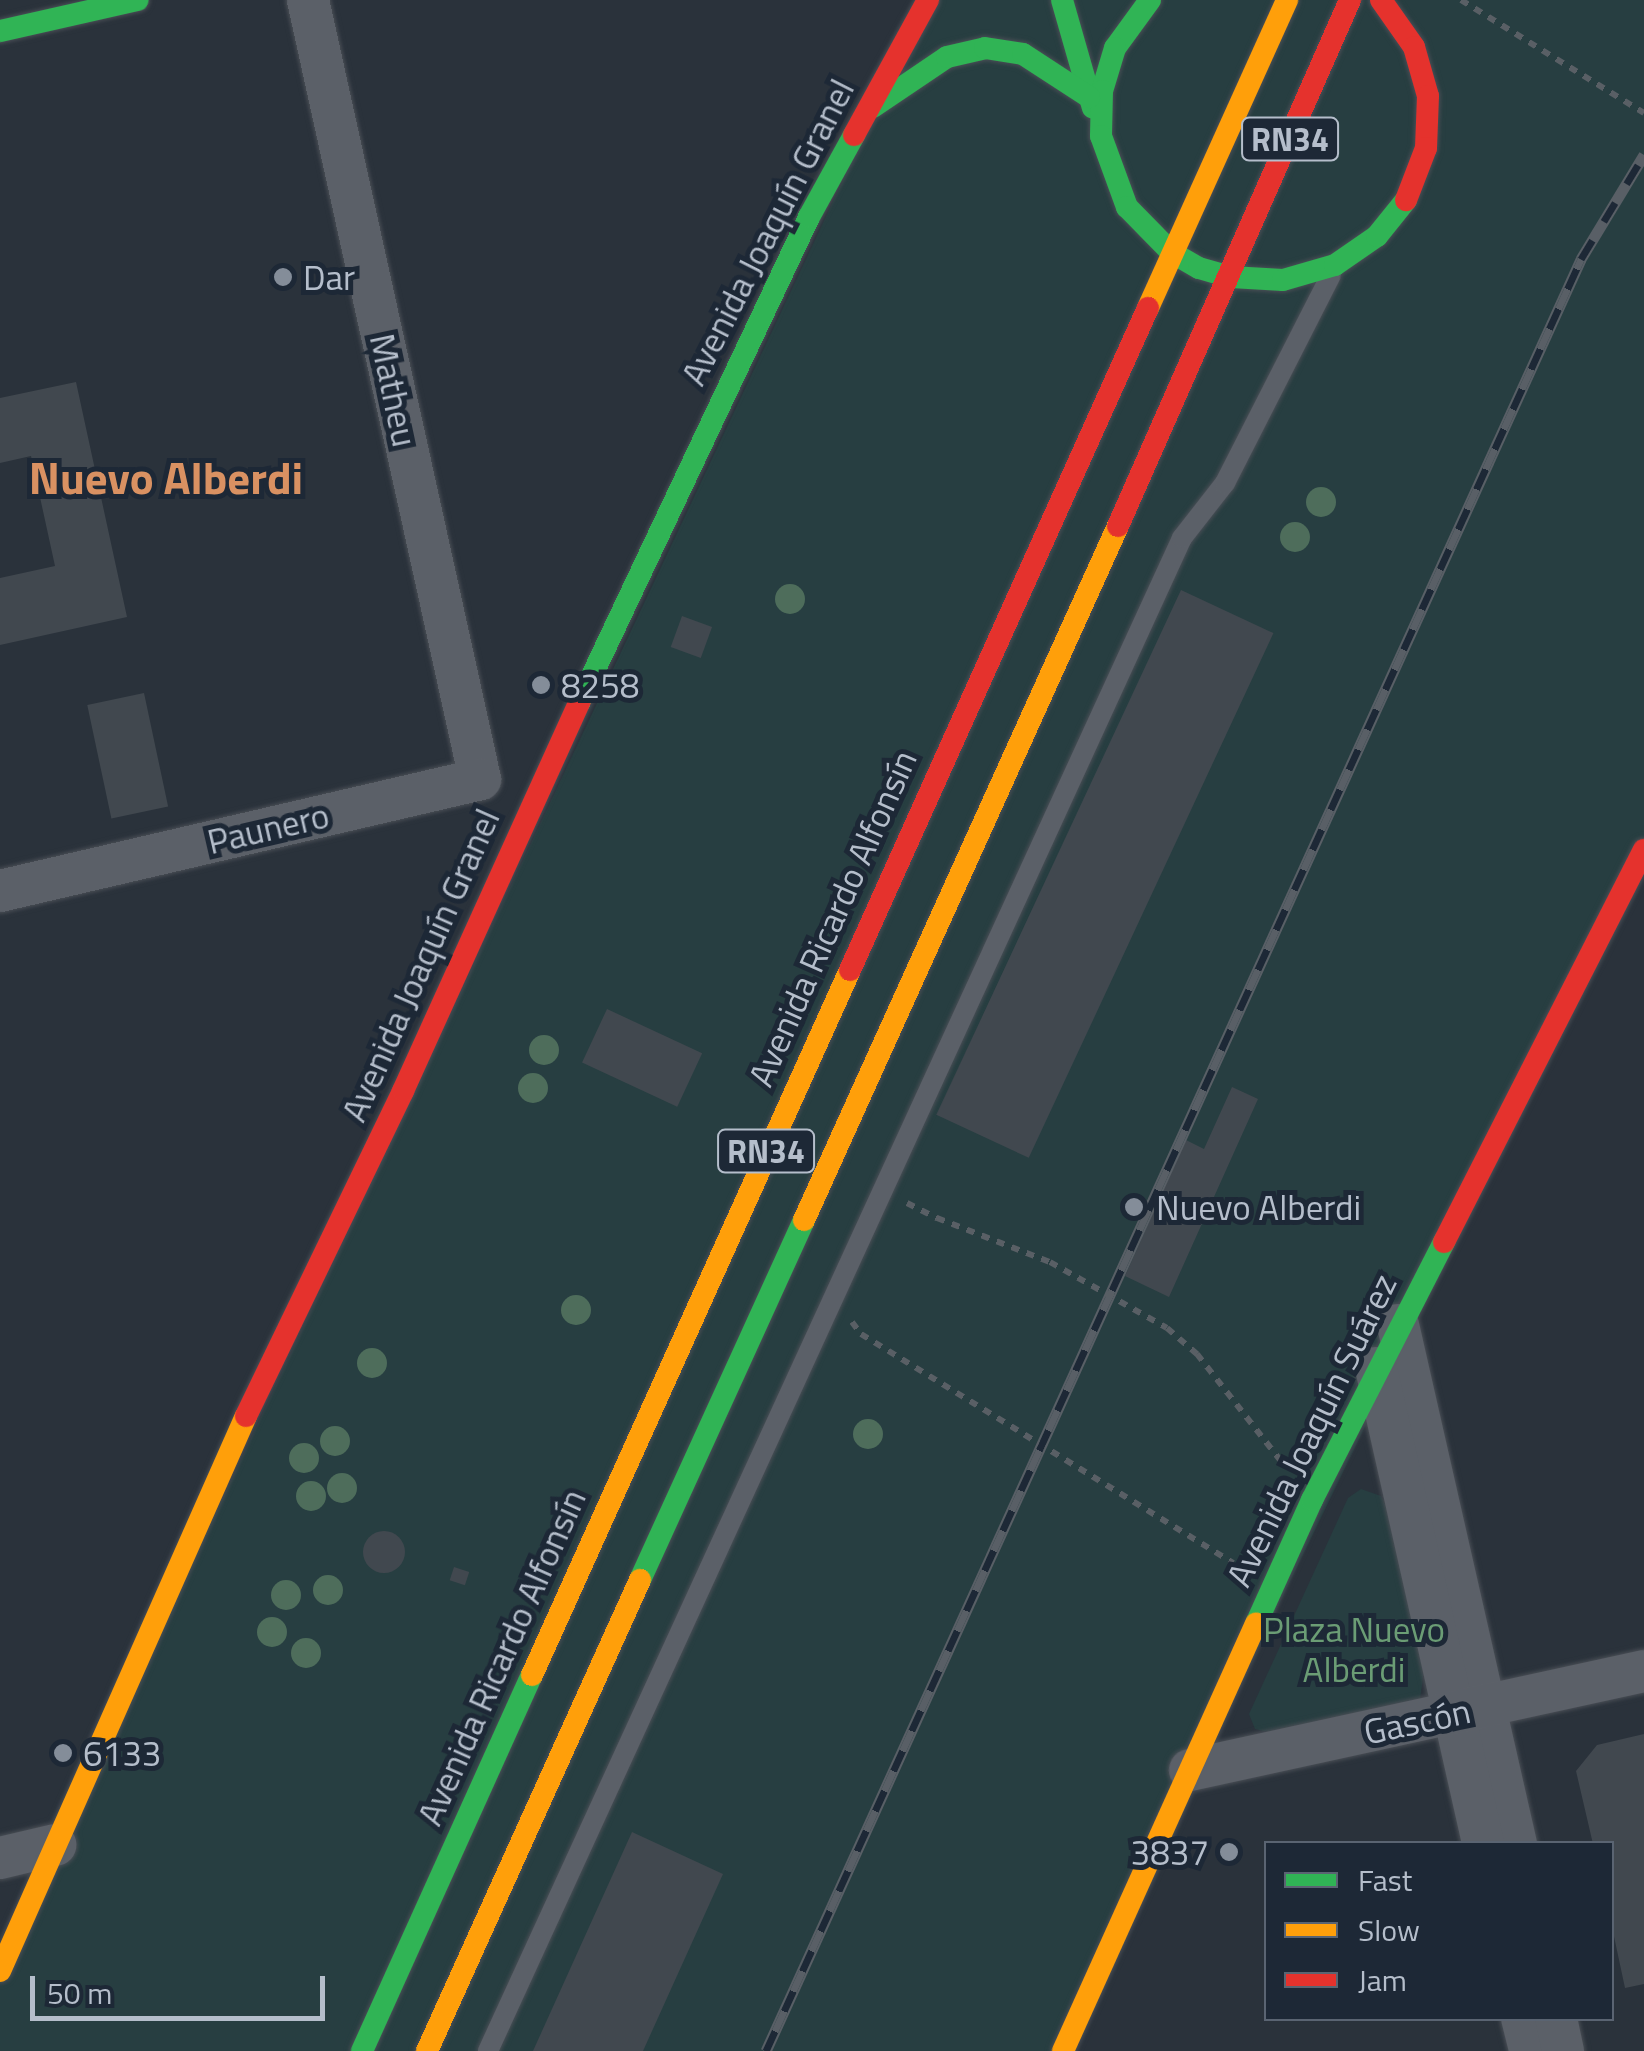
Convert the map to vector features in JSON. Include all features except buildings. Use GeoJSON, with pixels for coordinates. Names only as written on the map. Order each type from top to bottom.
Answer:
{"type":"FeatureCollection","features":[{"type":"Feature","properties":{"kind":"main road"},"geometry":{"type":"LineString","coordinates":[[0,31],[138,0]]}},
{"type":"Feature","properties":{"kind":"main road","name":"Avenida Joaquín Granel"},"geometry":{"type":"LineString","coordinates":[[5,1960],[210,1490],[403,1091],[526,816],[809,217],[928,0]]}},
{"type":"Feature","properties":{"kind":"main road"},"geometry":{"type":"LineString","coordinates":[[1062,0],[1111,173],[1127,207],[1172,252],[1199,268],[1230,278],[1283,280],[1335,266],[1377,236],[1409,196],[1426,148],[1428,96],[1414,47],[1380,0]]}},
{"type":"Feature","properties":{"kind":"main road"},"geometry":{"type":"LineString","coordinates":[[1102,136],[1102,91],[1115,48],[1150,0]]}},
{"type":"Feature","properties":{"kind":"main road","name":"Avenida Ricardo Alfonsín"},"geometry":{"type":"LineString","coordinates":[[362,2051],[1288,0]]}},
{"type":"Feature","properties":{"kind":"main road","name":"RN34"},"geometry":{"type":"LineString","coordinates":[[427,2051],[1230,278],[1350,0]]}},
{"type":"Feature","properties":{"kind":"main road"},"geometry":{"type":"LineString","coordinates":[[863,115],[947,57],[986,48],[1023,54],[1089,97]]}},
{"type":"Feature","properties":{"kind":"main road","name":"Avenida Joaquín Suárez"},"geometry":{"type":"LineString","coordinates":[[1064,2051],[1312,1500],[1376,1368],[1644,850]]}},
{"type":"Feature","properties":{"kind":"street","name":"Matheu"},"geometry":{"type":"LineString","coordinates":[[308,0],[480,779]]}},
{"type":"Feature","properties":{"kind":"street"},"geometry":{"type":"LineString","coordinates":[[480,779],[526,816]]}},
{"type":"Feature","properties":{"kind":"street","name":"Paunero"},"geometry":{"type":"LineString","coordinates":[[0,891],[480,779]]}},
{"type":"Feature","properties":{"kind":"street"},"geometry":{"type":"LineString","coordinates":[[1398,1325],[1469,1710],[1483,1841]]}},
{"type":"Feature","properties":{"kind":"street"},"geometry":{"type":"LineString","coordinates":[[1376,1368],[1469,1710],[1515,1841]]}},
{"type":"Feature","properties":{"kind":"street","name":"Gascón"},"geometry":{"type":"LineString","coordinates":[[1190,1770],[1644,1672]]}},
{"type":"Feature","properties":{"kind":"street"},"geometry":{"type":"LineString","coordinates":[[0,1858],[55,1845]]}},
{"type":"Feature","properties":{"kind":"street"},"geometry":{"type":"LineString","coordinates":[[0,1905],[5,1960]]}},
{"type":"Feature","properties":{"kind":"street"},"geometry":{"type":"LineString","coordinates":[[1523,2021],[1530,2051]]}},
{"type":"Feature","properties":{"kind":"street"},"geometry":{"type":"LineString","coordinates":[[1557,2021],[1563,2051]]}},
{"type":"Feature","properties":{"kind":"lane"},"geometry":{"type":"LineString","coordinates":[[488,2051],[1182,538],[1225,483],[1335,266]]}},
{"type":"Feature","properties":{"kind":"path"},"geometry":{"type":"LineString","coordinates":[[1461,0],[1644,113]]}},
{"type":"Feature","properties":{"kind":"path"},"geometry":{"type":"LineString","coordinates":[[938,1218],[1050,1262],[1167,1328],[1196,1354],[1312,1500]]}},
{"type":"Feature","properties":{"kind":"path"},"geometry":{"type":"LineString","coordinates":[[832,1297],[861,1334],[1273,1588]]}},
{"type":"Feature","properties":{"kind":"green space"},"geometry":{"type":"Polygon","coordinates":[[[928,0],[1644,0],[1644,850],[1063,2051],[0,2051],[0,1971],[928,0]]]}},
{"type":"Feature","properties":{"kind":"green space","name":"Plaza Nuevo Alberdi"},"geometry":{"type":"Polygon","coordinates":[[[1361,1489],[1381,1496],[1392,1516],[1425,1665],[1420,1699],[1279,1735],[1255,1729],[1249,1714],[1348,1498],[1361,1489]]]}},
{"type":"Feature","properties":{"kind":"railway"},"geometry":{"type":"LineString","coordinates":[[766,2051],[1581,259],[1644,155]]}},
{"type":"Feature","properties":{"kind":"traffic: fast"},"geometry":{"type":"LineString","coordinates":[[0,31],[138,0]]}},
{"type":"Feature","properties":{"kind":"traffic: fast"},"geometry":{"type":"LineString","coordinates":[[1062,0],[1093,108]]}},
{"type":"Feature","properties":{"kind":"traffic: fast"},"geometry":{"type":"LineString","coordinates":[[1150,0],[1115,48],[1102,91],[1101,136],[1127,207],[1171,252],[1199,268],[1231,277],[1283,280],[1335,265],[1377,236],[1406,200]]}},
{"type":"Feature","properties":{"kind":"traffic: fast"},"geometry":{"type":"LineString","coordinates":[[873,107],[947,57],[985,48],[1023,54],[1089,97]]}},
{"type":"Feature","properties":{"kind":"traffic: fast"},"geometry":{"type":"LineString","coordinates":[[580,701],[809,217],[854,135]]}},
{"type":"Feature","properties":{"kind":"traffic: fast"},"geometry":{"type":"LineString","coordinates":[[640,1580],[804,1220]]}},
{"type":"Feature","properties":{"kind":"traffic: fast"},"geometry":{"type":"LineString","coordinates":[[1256,1624],[1312,1500],[1444,1242]]}},
{"type":"Feature","properties":{"kind":"traffic: fast"},"geometry":{"type":"LineString","coordinates":[[362,2051],[532,1675]]}},
{"type":"Feature","properties":{"kind":"traffic: slow"},"geometry":{"type":"LineString","coordinates":[[1148,308],[1287,0]]}},
{"type":"Feature","properties":{"kind":"traffic: slow"},"geometry":{"type":"LineString","coordinates":[[804,1220],[1118,526]]}},
{"type":"Feature","properties":{"kind":"traffic: slow"},"geometry":{"type":"LineString","coordinates":[[532,1675],[850,970]]}},
{"type":"Feature","properties":{"kind":"traffic: slow"},"geometry":{"type":"LineString","coordinates":[[0,1971],[246,1416]]}},
{"type":"Feature","properties":{"kind":"traffic: slow"},"geometry":{"type":"LineString","coordinates":[[427,2051],[640,1580]]}},
{"type":"Feature","properties":{"kind":"traffic: slow"},"geometry":{"type":"LineString","coordinates":[[1063,2051],[1256,1624]]}},
{"type":"Feature","properties":{"kind":"traffic: jam"},"geometry":{"type":"LineString","coordinates":[[854,135],[928,0]]}},
{"type":"Feature","properties":{"kind":"traffic: jam"},"geometry":{"type":"LineString","coordinates":[[1118,526],[1350,0]]}},
{"type":"Feature","properties":{"kind":"traffic: jam"},"geometry":{"type":"LineString","coordinates":[[1381,0],[1414,47],[1428,96],[1426,148],[1406,200]]}},
{"type":"Feature","properties":{"kind":"traffic: jam"},"geometry":{"type":"LineString","coordinates":[[850,970],[1148,308]]}},
{"type":"Feature","properties":{"kind":"traffic: jam"},"geometry":{"type":"LineString","coordinates":[[246,1416],[403,1091],[580,701]]}},
{"type":"Feature","properties":{"kind":"traffic: jam"},"geometry":{"type":"LineString","coordinates":[[1444,1242],[1644,850]]}},
{"type":"Feature","properties":{"kind":"place","name":"Dar"},"geometry":{"type":"Point","coordinates":[283,277]}},
{"type":"Feature","properties":{"kind":"place","name":"8258"},"geometry":{"type":"Point","coordinates":[541,685]}},
{"type":"Feature","properties":{"kind":"place","name":"Nuevo Alberdi"},"geometry":{"type":"Point","coordinates":[1134,1207]}},
{"type":"Feature","properties":{"kind":"place","name":"6133"},"geometry":{"type":"Point","coordinates":[63,1753]}},
{"type":"Feature","properties":{"kind":"place","name":"3837"},"geometry":{"type":"Point","coordinates":[1229,1852]}},
{"type":"Feature","properties":{"kind":"district","name":"Nuevo Alberdi"},"geometry":{"type":"Point","coordinates":[166,478]}}]}
